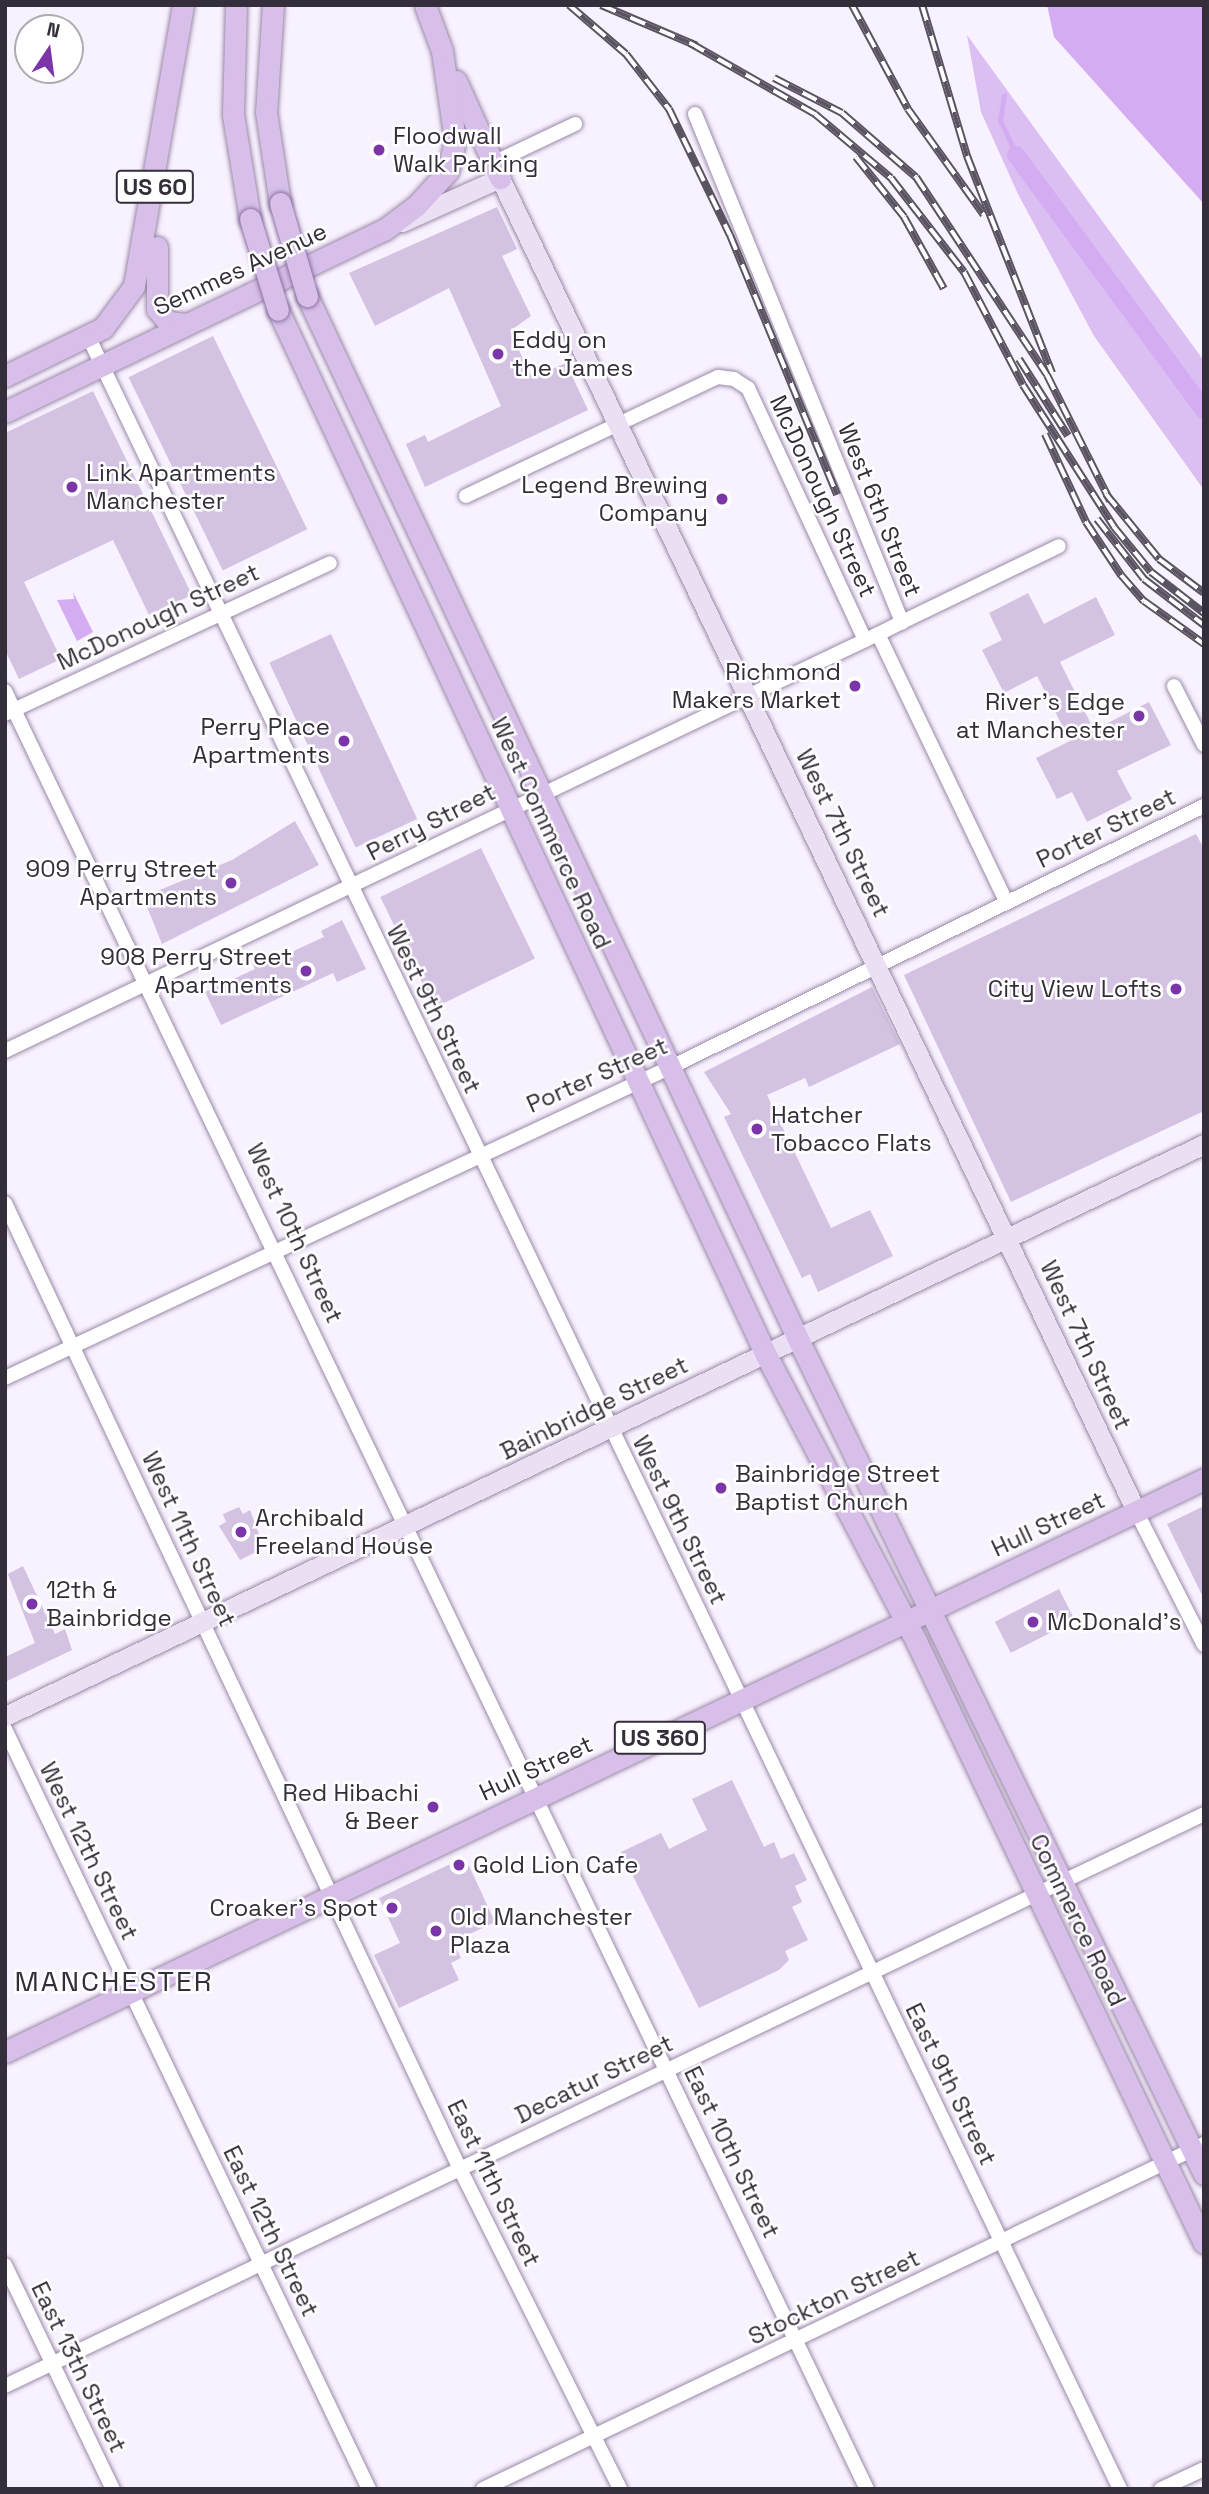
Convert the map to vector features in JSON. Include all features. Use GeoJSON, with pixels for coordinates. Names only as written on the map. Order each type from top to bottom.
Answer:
{"type":"FeatureCollection","features":[{"type":"Feature","properties":{"kind":"main road","name":"West Commerce Road"},"geometry":{"type":"LineString","coordinates":[[236,5],[233,115],[250,219],[278,310],[510,808],[641,1081],[765,1353],[904,1620]]}},
{"type":"Feature","properties":{"kind":"main road","name":"West Commerce Road"},"geometry":{"type":"LineString","coordinates":[[273,5],[267,51],[267,122],[280,203],[307,296],[797,1338],[933,1607]]}},
{"type":"Feature","properties":{"kind":"main road"},"geometry":{"type":"LineString","coordinates":[[425,5],[442,51],[497,171]]}},
{"type":"Feature","properties":{"kind":"main road","name":"US 60"},"geometry":{"type":"LineString","coordinates":[[5,376],[88,336],[110,321],[134,286],[157,178],[182,12]]}},
{"type":"Feature","properties":{"kind":"main road"},"geometry":{"type":"LineString","coordinates":[[384,230],[434,189],[453,157],[453,100],[442,51]]}},
{"type":"Feature","properties":{"kind":"main road"},"geometry":{"type":"LineString","coordinates":[[157,178],[153,295],[161,316],[186,324]]}},
{"type":"Feature","properties":{"kind":"main road","name":"Semmes Avenue"},"geometry":{"type":"LineString","coordinates":[[5,412],[384,230]]}},
{"type":"Feature","properties":{"kind":"main road","name":"Hull Street"},"geometry":{"type":"LineString","coordinates":[[5,2052],[904,1620],[1204,1479]]}},
{"type":"Feature","properties":{"kind":"main road","name":"Commerce Road"},"geometry":{"type":"LineString","coordinates":[[933,1607],[1063,1880],[1198,2147],[1204,2174]]}},
{"type":"Feature","properties":{"kind":"main road","name":"Commerce Road"},"geometry":{"type":"LineString","coordinates":[[904,1620],[1204,2243]]}},
{"type":"Feature","properties":{"kind":"street","name":"West 6th Street"},"geometry":{"type":"LineString","coordinates":[[695,114],[902,622],[871,637]]}},
{"type":"Feature","properties":{"kind":"street"},"geometry":{"type":"LineString","coordinates":[[497,171],[575,124]]}},
{"type":"Feature","properties":{"kind":"street","name":"Semmes Avenue"},"geometry":{"type":"LineString","coordinates":[[384,230],[497,171]]}},
{"type":"Feature","properties":{"kind":"street","name":"West 7th Street"},"geometry":{"type":"LineString","coordinates":[[497,171],[613,427],[748,692],[1010,1238],[1136,1511]]}},
{"type":"Feature","properties":{"kind":"street","name":"West 9th Street"},"geometry":{"type":"LineString","coordinates":[[88,336],[741,1699]]}},
{"type":"Feature","properties":{"kind":"street","name":"McDonough Street"},"geometry":{"type":"LineString","coordinates":[[466,496],[718,377],[742,382],[871,637]]}},
{"type":"Feature","properties":{"kind":"street"},"geometry":{"type":"LineString","coordinates":[[902,622],[1059,546]]}},
{"type":"Feature","properties":{"kind":"street","name":"McDonough Street"},"geometry":{"type":"LineString","coordinates":[[10,711],[330,562]]}},
{"type":"Feature","properties":{"kind":"street"},"geometry":{"type":"LineString","coordinates":[[871,637],[1007,902]]}},
{"type":"Feature","properties":{"kind":"street","name":"Perry Street"},"geometry":{"type":"LineString","coordinates":[[5,1051],[351,888],[748,692],[871,637]]}},
{"type":"Feature","properties":{"kind":"street"},"geometry":{"type":"LineString","coordinates":[[1174,686],[1204,745]]}},
{"type":"Feature","properties":{"kind":"street","name":"West 10th Street"},"geometry":{"type":"LineString","coordinates":[[5,691],[10,711],[150,983],[407,1525],[540,1796]]}},
{"type":"Feature","properties":{"kind":"street","name":"Porter Street"},"geometry":{"type":"LineString","coordinates":[[5,1378],[478,1152],[670,1068],[1204,806]]}},
{"type":"Feature","properties":{"kind":"street","name":"Bainbridge Street"},"geometry":{"type":"LineString","coordinates":[[5,1716],[1204,1144]]}},
{"type":"Feature","properties":{"kind":"street","name":"West 11th Street"},"geometry":{"type":"LineString","coordinates":[[5,1203],[331,1895]]}},
{"type":"Feature","properties":{"kind":"street"},"geometry":{"type":"LineString","coordinates":[[1136,1511],[1204,1645]]}},
{"type":"Feature","properties":{"kind":"street","name":"East 9th Street"},"geometry":{"type":"LineString","coordinates":[[741,1699],[1120,2489]]}},
{"type":"Feature","properties":{"kind":"street","name":"West 12th Street"},"geometry":{"type":"LineString","coordinates":[[5,1728],[131,1993]]}},
{"type":"Feature","properties":{"kind":"street","name":"East 10th Street"},"geometry":{"type":"LineString","coordinates":[[540,1796],[867,2489]]}},
{"type":"Feature","properties":{"kind":"street","name":"Decatur Street"},"geometry":{"type":"LineString","coordinates":[[5,2386],[1035,1892],[1204,1814]]}},
{"type":"Feature","properties":{"kind":"street","name":"East 11th Street"},"geometry":{"type":"LineString","coordinates":[[331,1895],[460,2169],[620,2489]]}},
{"type":"Feature","properties":{"kind":"street","name":"East 12th Street"},"geometry":{"type":"LineString","coordinates":[[131,1993],[369,2489]]}},
{"type":"Feature","properties":{"kind":"street","name":"Stockton Street"},"geometry":{"type":"LineString","coordinates":[[482,2489],[1198,2147]]}},
{"type":"Feature","properties":{"kind":"street","name":"East 13th Street"},"geometry":{"type":"LineString","coordinates":[[5,2265],[113,2489]]}},
{"type":"Feature","properties":{"kind":"street"},"geometry":{"type":"LineString","coordinates":[[1161,2489],[1204,2469]]}},
{"type":"Feature","properties":{"kind":"shaded area"},"geometry":{"type":"Polygon","coordinates":[[[1047,5],[1204,5],[1204,204],[1054,37],[1047,5]]]}},
{"type":"Feature","properties":{"kind":"shaded area"},"geometry":{"type":"Polygon","coordinates":[[[967,35],[1204,361],[1204,490],[1094,336],[1018,194],[981,112],[967,35]]]}},
{"type":"Feature","properties":{"kind":"shaded area"},"geometry":{"type":"Polygon","coordinates":[[[73,592],[93,632],[77,641],[57,600],[74,599],[73,592]]]}},
{"type":"Feature","properties":{"kind":"building","name":"Eddy on the James"},"geometry":{"type":"Polygon","coordinates":[[[497,207],[517,249],[502,256],[531,316],[510,331],[532,378],[566,363],[588,410],[425,487],[406,444],[425,435],[428,442],[501,406],[449,288],[375,326],[349,273],[497,207]]]}},
{"type":"Feature","properties":{"kind":"building"},"geometry":{"type":"Polygon","coordinates":[[[213,336],[307,529],[223,570],[129,377],[213,336]]]}},
{"type":"Feature","properties":{"kind":"building","name":"Link Apartments Manchester"},"geometry":{"type":"Polygon","coordinates":[[[93,391],[192,595],[149,615],[113,540],[24,582],[61,659],[19,679],[5,650],[5,433],[93,391]]]}},
{"type":"Feature","properties":{"kind":"building","name":"River's Edge at Manchester"},"geometry":{"type":"Polygon","coordinates":[[[1028,593],[1044,624],[1096,597],[1115,635],[1060,662],[1094,730],[1149,702],[1171,745],[1117,771],[1132,799],[1087,822],[1072,792],[1057,799],[1036,758],[1070,741],[1037,676],[1004,693],[982,650],[1002,640],[989,613],[1028,593]]]}},
{"type":"Feature","properties":{"kind":"building","name":"Perry Place Apartments"},"geometry":{"type":"Polygon","coordinates":[[[331,634],[417,819],[356,848],[269,663],[331,634]]]}},
{"type":"Feature","properties":{"kind":"building","name":"909 Perry Street Apartments"},"geometry":{"type":"Polygon","coordinates":[[[295,821],[319,865],[162,944],[143,897],[232,860],[295,821]]]}},
{"type":"Feature","properties":{"kind":"building"},"geometry":{"type":"Polygon","coordinates":[[[1196,834],[1204,849],[1204,1111],[1011,1202],[904,975],[1196,834]]]}},
{"type":"Feature","properties":{"kind":"building"},"geometry":{"type":"Polygon","coordinates":[[[481,848],[535,959],[434,1008],[380,897],[481,848]]]}},
{"type":"Feature","properties":{"kind":"building","name":"908 Perry Street Apartments"},"geometry":{"type":"Polygon","coordinates":[[[342,920],[366,969],[337,982],[333,973],[221,1025],[205,992],[255,969],[252,962],[271,953],[274,960],[324,937],[321,931],[342,920]]]}},
{"type":"Feature","properties":{"kind":"building","name":"Hatcher Tobacco Flats"},"geometry":{"type":"Polygon","coordinates":[[[872,987],[900,1044],[809,1087],[805,1078],[767,1095],[831,1228],[870,1210],[893,1256],[818,1292],[810,1274],[802,1278],[724,1117],[731,1114],[704,1072],[872,987]]]}},
{"type":"Feature","properties":{"kind":"building"},"geometry":{"type":"Polygon","coordinates":[[[1204,1506],[1204,1599],[1167,1524],[1204,1506]]]}},
{"type":"Feature","properties":{"kind":"building","name":"Archibald Freeland House"},"geometry":{"type":"Polygon","coordinates":[[[239,1507],[243,1514],[250,1510],[264,1548],[240,1560],[219,1526],[226,1522],[223,1514],[239,1507]]]}},
{"type":"Feature","properties":{"kind":"building","name":"12th & Bainbridge"},"geometry":{"type":"Polygon","coordinates":[[[23,1566],[55,1634],[65,1629],[72,1650],[5,1682],[5,1657],[35,1643],[8,1574],[23,1566]]]}},
{"type":"Feature","properties":{"kind":"building","name":"McDonald's"},"geometry":{"type":"Polygon","coordinates":[[[1059,1589],[1075,1620],[1011,1653],[995,1622],[1059,1589]]]}},
{"type":"Feature","properties":{"kind":"building"},"geometry":{"type":"Polygon","coordinates":[[[732,1780],[764,1847],[774,1842],[781,1859],[794,1853],[807,1880],[795,1886],[802,1902],[792,1907],[808,1940],[785,1951],[789,1960],[779,1970],[699,2008],[621,1852],[661,1833],[669,1849],[707,1830],[692,1799],[732,1780]]]}},
{"type":"Feature","properties":{"kind":"building","name":"Old Manchester Plaza"},"geometry":{"type":"Polygon","coordinates":[[[465,1857],[495,1922],[453,1942],[461,1958],[451,1963],[459,1980],[399,2008],[374,1955],[400,1943],[379,1898],[465,1857]]]}},
{"type":"Feature","properties":{"kind":"waterway"},"geometry":{"type":"LineString","coordinates":[[1004,95],[1000,120],[1016,155]]}},
{"type":"Feature","properties":{"kind":"waterway"},"geometry":{"type":"LineString","coordinates":[[1016,155],[1204,410]]}},
{"type":"Feature","properties":{"kind":"railway"},"geometry":{"type":"LineString","coordinates":[[569,5],[626,54],[669,109],[730,235],[837,495]]}},
{"type":"Feature","properties":{"kind":"railway"},"geometry":{"type":"LineString","coordinates":[[601,5],[697,46]]}},
{"type":"Feature","properties":{"kind":"railway"},"geometry":{"type":"LineString","coordinates":[[852,5],[908,109],[984,215]]}},
{"type":"Feature","properties":{"kind":"railway"},"geometry":{"type":"LineString","coordinates":[[922,5],[967,156],[1052,373]]}},
{"type":"Feature","properties":{"kind":"railway"},"geometry":{"type":"LineString","coordinates":[[690,43],[815,114],[891,178],[964,272],[1023,385],[1114,527],[1151,572],[1204,613]]}},
{"type":"Feature","properties":{"kind":"railway"},"geometry":{"type":"LineString","coordinates":[[774,78],[842,113],[916,177],[1047,375],[1110,501]]}},
{"type":"Feature","properties":{"kind":"railway"},"geometry":{"type":"LineString","coordinates":[[856,157],[904,217],[944,289]]}},
{"type":"Feature","properties":{"kind":"railway"},"geometry":{"type":"LineString","coordinates":[[1019,359],[1068,436]]}},
{"type":"Feature","properties":{"kind":"railway"},"geometry":{"type":"LineString","coordinates":[[1045,434],[1086,522],[1121,575],[1144,601],[1204,644]]}},
{"type":"Feature","properties":{"kind":"railway"},"geometry":{"type":"LineString","coordinates":[[1106,494],[1159,559],[1204,593]]}},
{"type":"Feature","properties":{"kind":"railway"},"geometry":{"type":"LineString","coordinates":[[1097,519],[1144,579],[1204,625]]}},
{"type":"Feature","properties":{"kind":"place","name":"Floodwall Walk Parking"},"geometry":{"type":"Point","coordinates":[379,150]}},
{"type":"Feature","properties":{"kind":"place","name":"Eddy on the James"},"geometry":{"type":"Point","coordinates":[498,354]}},
{"type":"Feature","properties":{"kind":"place","name":"Link Apartments Manchester"},"geometry":{"type":"Point","coordinates":[72,487]}},
{"type":"Feature","properties":{"kind":"place","name":"Legend Brewing Company"},"geometry":{"type":"Point","coordinates":[722,499]}},
{"type":"Feature","properties":{"kind":"place","name":"Richmond Makers Market"},"geometry":{"type":"Point","coordinates":[855,686]}},
{"type":"Feature","properties":{"kind":"place","name":"River's Edge at Manchester"},"geometry":{"type":"Point","coordinates":[1139,716]}},
{"type":"Feature","properties":{"kind":"place","name":"Perry Place Apartments"},"geometry":{"type":"Point","coordinates":[344,741]}},
{"type":"Feature","properties":{"kind":"place","name":"909 Perry Street Apartments"},"geometry":{"type":"Point","coordinates":[231,883]}},
{"type":"Feature","properties":{"kind":"place","name":"908 Perry Street Apartments"},"geometry":{"type":"Point","coordinates":[306,971]}},
{"type":"Feature","properties":{"kind":"place","name":"City View Lofts"},"geometry":{"type":"Point","coordinates":[1176,989]}},
{"type":"Feature","properties":{"kind":"place","name":"Hatcher Tobacco Flats"},"geometry":{"type":"Point","coordinates":[757,1129]}},
{"type":"Feature","properties":{"kind":"place","name":"Bainbridge Street Baptist Church"},"geometry":{"type":"Point","coordinates":[721,1488]}},
{"type":"Feature","properties":{"kind":"place","name":"Archibald Freeland House"},"geometry":{"type":"Point","coordinates":[241,1532]}},
{"type":"Feature","properties":{"kind":"place","name":"12th & Bainbridge"},"geometry":{"type":"Point","coordinates":[32,1604]}},
{"type":"Feature","properties":{"kind":"place","name":"McDonald's"},"geometry":{"type":"Point","coordinates":[1033,1622]}},
{"type":"Feature","properties":{"kind":"place","name":"Red Hibachi & Beer"},"geometry":{"type":"Point","coordinates":[433,1807]}},
{"type":"Feature","properties":{"kind":"place","name":"Gold Lion Cafe"},"geometry":{"type":"Point","coordinates":[459,1865]}},
{"type":"Feature","properties":{"kind":"place","name":"Croaker’s Spot"},"geometry":{"type":"Point","coordinates":[392,1908]}},
{"type":"Feature","properties":{"kind":"place","name":"Old Manchester Plaza"},"geometry":{"type":"Point","coordinates":[436,1931]}},
{"type":"Feature","properties":{"kind":"district","name":"MANCHESTER"},"geometry":{"type":"Point","coordinates":[114,1981]}}]}
